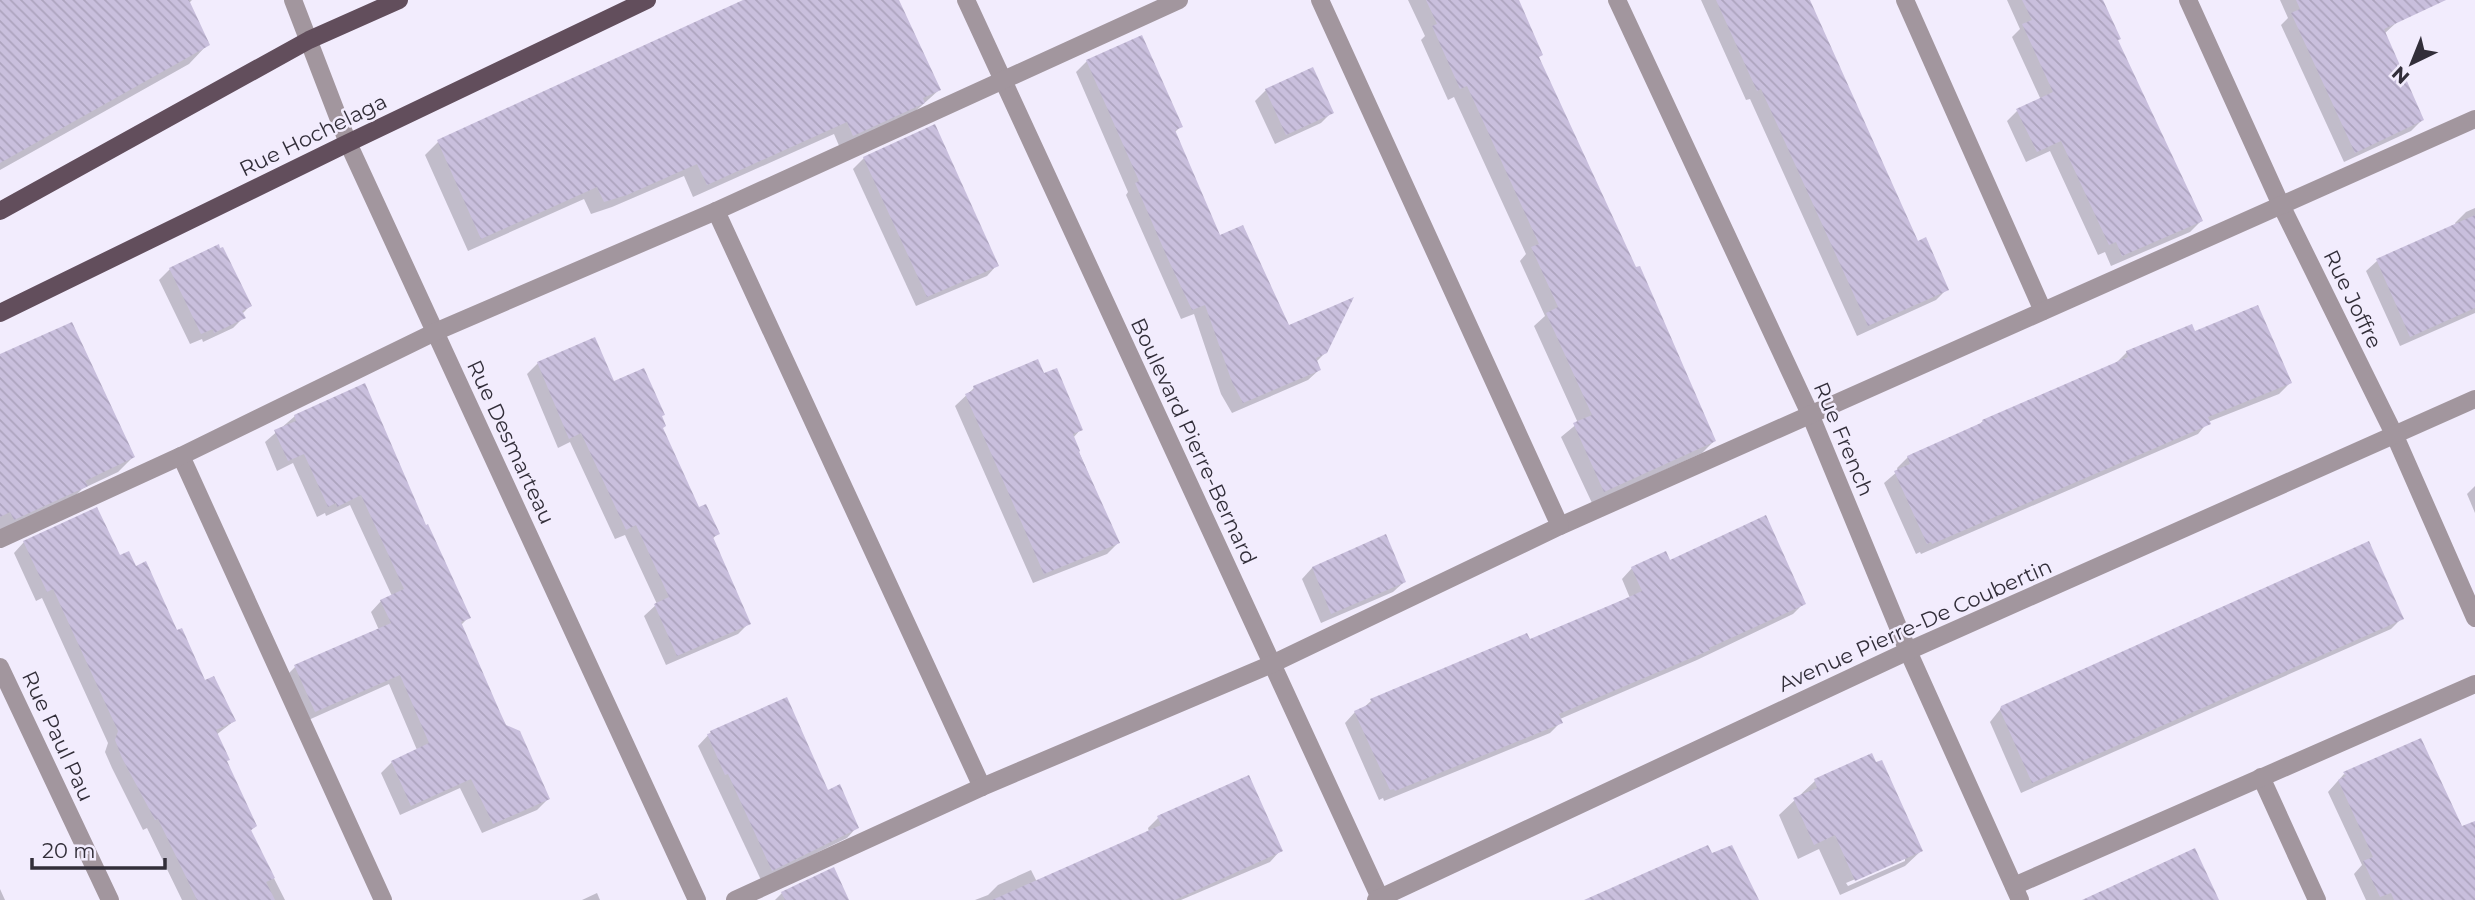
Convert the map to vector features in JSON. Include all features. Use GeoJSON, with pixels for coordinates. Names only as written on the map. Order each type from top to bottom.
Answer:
{"type":"FeatureCollection","features":[{"type":"Feature","properties":{"kind":"main road"},"geometry":{"type":"LineString","coordinates":[[0,211],[309,40],[399,0]]}},
{"type":"Feature","properties":{"kind":"main road","name":"Rue Hochelaga"},"geometry":{"type":"LineString","coordinates":[[0,313],[647,0]]}},
{"type":"Feature","properties":{"kind":"street","name":"Rue Desmarteau"},"geometry":{"type":"LineString","coordinates":[[293,0],[348,143],[697,900]]}},
{"type":"Feature","properties":{"kind":"street","name":"Boulevard Pierre-Bernard"},"geometry":{"type":"LineString","coordinates":[[966,0],[1379,899]]}},
{"type":"Feature","properties":{"kind":"street"},"geometry":{"type":"LineString","coordinates":[[0,539],[181,456],[435,332],[716,211],[1179,0]]}},
{"type":"Feature","properties":{"kind":"street"},"geometry":{"type":"LineString","coordinates":[[1320,0],[1560,526]]}},
{"type":"Feature","properties":{"kind":"street","name":"Rue French"},"geometry":{"type":"LineString","coordinates":[[1617,0],[1810,414],[1908,652],[2017,893]]}},
{"type":"Feature","properties":{"kind":"street"},"geometry":{"type":"LineString","coordinates":[[1905,0],[2043,311]]}},
{"type":"Feature","properties":{"kind":"street","name":"Rue Joffre"},"geometry":{"type":"LineString","coordinates":[[2188,0],[2281,205],[2395,436],[2475,618]]}},
{"type":"Feature","properties":{"kind":"street"},"geometry":{"type":"LineString","coordinates":[[735,900],[982,787],[1272,664],[1560,526],[2475,119]]}},
{"type":"Feature","properties":{"kind":"street"},"geometry":{"type":"LineString","coordinates":[[716,211],[982,787]]}},
{"type":"Feature","properties":{"kind":"street","name":"Avenue Pierre-De Coubertin"},"geometry":{"type":"LineString","coordinates":[[1379,899],[1908,652],[2475,399]]}},
{"type":"Feature","properties":{"kind":"street"},"geometry":{"type":"LineString","coordinates":[[181,456],[383,900]]}},
{"type":"Feature","properties":{"kind":"street","name":"Rue Paul Pau"},"geometry":{"type":"LineString","coordinates":[[0,667],[110,900]]}},
{"type":"Feature","properties":{"kind":"street"},"geometry":{"type":"LineString","coordinates":[[2017,893],[2261,777],[2475,684]]}},
{"type":"Feature","properties":{"kind":"street"},"geometry":{"type":"LineString","coordinates":[[2261,777],[2317,900]]}},
{"type":"Feature","properties":{"kind":"building"},"geometry":{"type":"Polygon","coordinates":[[[0,0],[189,0],[210,45],[0,163],[0,0]]]}},
{"type":"Feature","properties":{"kind":"building"},"geometry":{"type":"Polygon","coordinates":[[[743,0],[899,0],[941,90],[923,98],[925,103],[853,136],[847,122],[707,185],[697,164],[627,195],[604,202],[597,187],[481,239],[437,140],[743,0]]]}},
{"type":"Feature","properties":{"kind":"building"},"geometry":{"type":"Polygon","coordinates":[[[1426,0],[1519,0],[1543,55],[1539,57],[1636,267],[1640,266],[1716,441],[1604,492],[1573,423],[1592,415],[1546,313],[1558,307],[1531,247],[1539,244],[1467,86],[1460,89],[1432,26],[1437,24],[1426,0]]]}},
{"type":"Feature","properties":{"kind":"building"},"geometry":{"type":"Polygon","coordinates":[[[1716,0],[1810,0],[1918,241],[1926,237],[1949,290],[1868,326],[1761,89],[1757,91],[1716,0]]]}},
{"type":"Feature","properties":{"kind":"building"},"geometry":{"type":"Polygon","coordinates":[[[2022,0],[2103,0],[2121,39],[2118,40],[2203,221],[2122,256],[2116,242],[2109,245],[2061,141],[2037,152],[2016,109],[2053,92],[2022,24],[2032,20],[2022,0]]]}},
{"type":"Feature","properties":{"kind":"building"},"geometry":{"type":"Polygon","coordinates":[[[2296,0],[2446,0],[2384,29],[2424,120],[2355,153],[2291,13],[2300,9],[2296,0]]]}},
{"type":"Feature","properties":{"kind":"building"},"geometry":{"type":"Polygon","coordinates":[[[1142,35],[1183,127],[1175,130],[1220,235],[1243,225],[1289,325],[1354,297],[1327,353],[1316,358],[1321,370],[1243,403],[1232,382],[1205,305],[1192,310],[1167,257],[1135,183],[1139,181],[1086,60],[1142,35]]]}},
{"type":"Feature","properties":{"kind":"building"},"geometry":{"type":"Polygon","coordinates":[[[1313,67],[1334,113],[1286,135],[1265,89],[1313,67]]]}},
{"type":"Feature","properties":{"kind":"building"},"geometry":{"type":"Polygon","coordinates":[[[935,124],[999,266],[927,297],[863,157],[935,124]]]}},
{"type":"Feature","properties":{"kind":"building"},"geometry":{"type":"Polygon","coordinates":[[[2475,215],[2475,308],[2410,337],[2376,259],[2475,215]]]}},
{"type":"Feature","properties":{"kind":"building"},"geometry":{"type":"Polygon","coordinates":[[[219,244],[220,248],[223,247],[252,306],[242,311],[246,318],[214,333],[213,329],[201,334],[169,268],[219,244]]]}},
{"type":"Feature","properties":{"kind":"building"},"geometry":{"type":"Polygon","coordinates":[[[2258,305],[2292,383],[2208,417],[2211,424],[1927,544],[1894,471],[1910,464],[1907,456],[1983,422],[1982,420],[2128,357],[2126,351],[2192,324],[2195,331],[2258,305]]]}},
{"type":"Feature","properties":{"kind":"building"},"geometry":{"type":"Polygon","coordinates":[[[72,322],[135,457],[85,481],[88,486],[14,520],[10,512],[0,517],[0,354],[72,322]]]}},
{"type":"Feature","properties":{"kind":"building"},"geometry":{"type":"Polygon","coordinates":[[[595,337],[614,381],[644,368],[665,415],[662,416],[666,426],[663,428],[699,507],[706,504],[720,534],[713,537],[751,624],[677,656],[654,604],[669,597],[636,525],[626,530],[581,433],[569,439],[537,362],[595,337]]]}},
{"type":"Feature","properties":{"kind":"building"},"geometry":{"type":"Polygon","coordinates":[[[1038,359],[1044,373],[1057,368],[1083,430],[1073,434],[1079,452],[1120,543],[1044,574],[965,394],[974,390],[973,386],[1038,359]]]}},
{"type":"Feature","properties":{"kind":"building"},"geometry":{"type":"Polygon","coordinates":[[[365,383],[426,525],[428,524],[471,618],[461,622],[500,712],[506,725],[520,731],[550,799],[493,824],[471,779],[411,806],[391,761],[429,743],[400,675],[315,712],[294,665],[391,623],[380,600],[404,589],[361,495],[337,507],[336,503],[328,507],[304,454],[288,461],[274,430],[296,421],[294,415],[365,383]]]}},
{"type":"Feature","properties":{"kind":"building"},"geometry":{"type":"Polygon","coordinates":[[[97,507],[120,555],[129,551],[136,566],[146,561],[177,630],[182,628],[205,680],[214,676],[236,721],[216,730],[257,826],[251,830],[275,878],[266,882],[275,900],[197,900],[158,819],[155,820],[122,758],[115,740],[118,731],[53,589],[47,592],[23,541],[97,507]]]}},
{"type":"Feature","properties":{"kind":"building"},"geometry":{"type":"Polygon","coordinates":[[[1766,515],[1806,604],[1709,648],[1710,650],[1559,714],[1563,723],[1395,791],[1390,790],[1354,711],[1372,703],[1370,699],[1527,633],[1530,639],[1642,591],[1631,567],[1666,551],[1670,560],[1766,515]]]}},
{"type":"Feature","properties":{"kind":"building"},"geometry":{"type":"Polygon","coordinates":[[[1386,534],[1406,582],[1331,614],[1312,567],[1386,534]]]}},
{"type":"Feature","properties":{"kind":"building"},"geometry":{"type":"Polygon","coordinates":[[[2369,541],[2404,619],[2032,783],[2000,710],[2001,706],[2369,541]]]}},
{"type":"Feature","properties":{"kind":"building"},"geometry":{"type":"Polygon","coordinates":[[[787,697],[828,790],[840,784],[859,828],[772,871],[707,734],[787,697]]]}},
{"type":"Feature","properties":{"kind":"building"},"geometry":{"type":"Polygon","coordinates":[[[2421,738],[2462,826],[2475,821],[2475,900],[2394,900],[2391,893],[2380,897],[2363,861],[2373,857],[2338,780],[2346,776],[2343,772],[2421,738]]]}},
{"type":"Feature","properties":{"kind":"building"},"geometry":{"type":"Polygon","coordinates":[[[1872,753],[1876,762],[1882,760],[1923,851],[1855,881],[1835,835],[1814,845],[1793,798],[1817,788],[1814,779],[1872,753]]]}},
{"type":"Feature","properties":{"kind":"building"},"geometry":{"type":"Polygon","coordinates":[[[1249,775],[1283,851],[1175,900],[992,900],[1161,825],[1157,816],[1249,775]]]}},
{"type":"Feature","properties":{"kind":"building"},"geometry":{"type":"Polygon","coordinates":[[[1708,845],[1712,853],[1732,845],[1759,900],[1584,900],[1708,845]]]}},
{"type":"Feature","properties":{"kind":"building"},"geometry":{"type":"Polygon","coordinates":[[[2195,848],[2219,900],[2082,900],[2195,848]]]}},
{"type":"Feature","properties":{"kind":"building"},"geometry":{"type":"Polygon","coordinates":[[[834,867],[849,900],[785,900],[781,892],[834,867]]]}}]}
